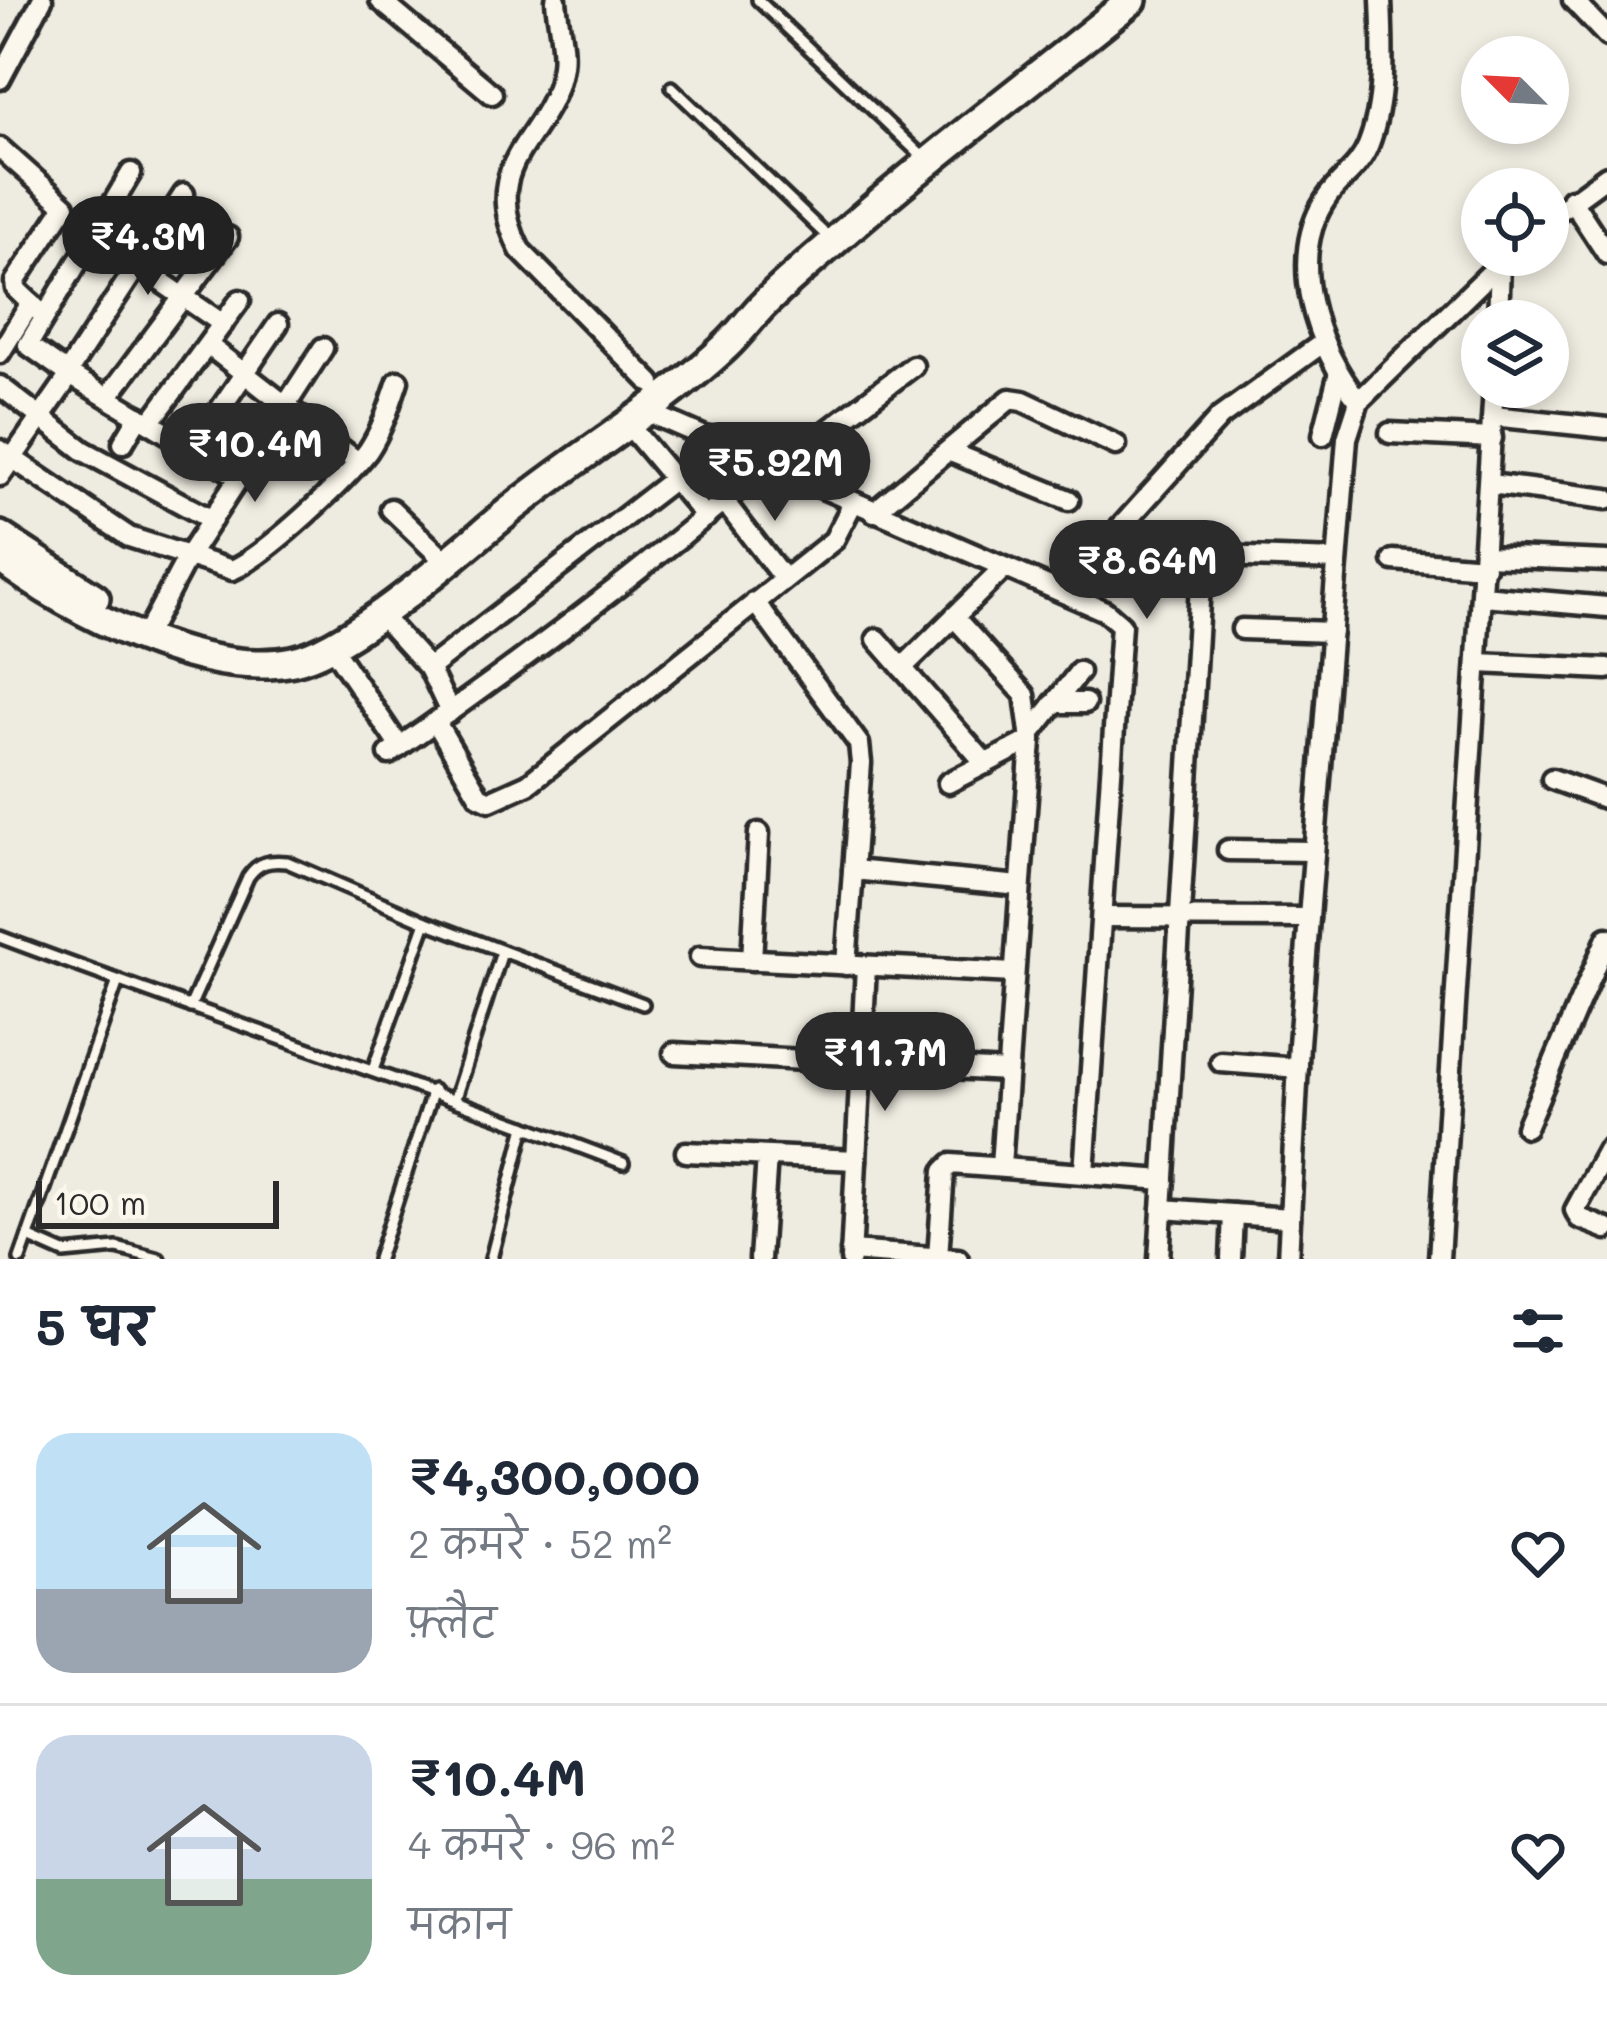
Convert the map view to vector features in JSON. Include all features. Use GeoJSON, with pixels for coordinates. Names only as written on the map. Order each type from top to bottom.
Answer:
{"type":"FeatureCollection","features":[{"type":"Feature","properties":{"kind":"main road"},"geometry":{"type":"LineString","coordinates":[[0,536],[85,593],[210,658],[277,664],[300,660],[379,613],[441,558],[640,405],[709,337],[763,305],[833,242],[1132,0]]}},
{"type":"Feature","properties":{"kind":"main road"},"geometry":{"type":"LineString","coordinates":[[0,558],[52,595],[121,630],[149,629],[252,651],[295,648],[441,558],[640,405]]}},
{"type":"Feature","properties":{"kind":"street"},"geometry":{"type":"LineString","coordinates":[[0,79],[42,0]]}},
{"type":"Feature","properties":{"kind":"street"},"geometry":{"type":"LineString","coordinates":[[380,0],[492,94]]}},
{"type":"Feature","properties":{"kind":"street"},"geometry":{"type":"LineString","coordinates":[[556,0],[563,63],[556,88],[507,181],[509,228],[520,250],[640,405],[674,479],[706,517]]}},
{"type":"Feature","properties":{"kind":"street"},"geometry":{"type":"LineString","coordinates":[[1359,401],[1338,376],[1324,342],[1309,284],[1312,228],[1328,196],[1353,172],[1366,151],[1376,122],[1382,66],[1381,0]]}},
{"type":"Feature","properties":{"kind":"street"},"geometry":{"type":"LineString","coordinates":[[1577,1],[1605,31]]}},
{"type":"Feature","properties":{"kind":"street"},"geometry":{"type":"LineString","coordinates":[[0,148],[65,206],[18,273],[16,289],[38,309]]}},
{"type":"Feature","properties":{"kind":"street"},"geometry":{"type":"LineString","coordinates":[[0,353],[38,309],[131,172]]}},
{"type":"Feature","properties":{"kind":"street"},"geometry":{"type":"LineString","coordinates":[[1607,176],[1571,199],[1607,254]]}},
{"type":"Feature","properties":{"kind":"street"},"geometry":{"type":"LineString","coordinates":[[184,194],[39,419],[4,462],[106,525],[187,558],[223,569],[240,567],[304,515],[358,462],[382,425],[398,381]]}},
{"type":"Feature","properties":{"kind":"street"},"geometry":{"type":"LineString","coordinates":[[107,398],[228,237]]}},
{"type":"Feature","properties":{"kind":"street"},"geometry":{"type":"LineString","coordinates":[[137,265],[223,324]]}},
{"type":"Feature","properties":{"kind":"street"},"geometry":{"type":"LineString","coordinates":[[1288,1259],[1298,1068],[1347,438],[1359,401],[1487,276]]}},
{"type":"Feature","properties":{"kind":"street"},"geometry":{"type":"LineString","coordinates":[[123,443],[241,300]]}},
{"type":"Feature","properties":{"kind":"street"},"geometry":{"type":"LineString","coordinates":[[38,309],[28,345],[242,478]]}},
{"type":"Feature","properties":{"kind":"street"},"geometry":{"type":"LineString","coordinates":[[194,449],[278,324]]}},
{"type":"Feature","properties":{"kind":"street"},"geometry":{"type":"LineString","coordinates":[[1062,592],[1220,418],[1324,342]]}},
{"type":"Feature","properties":{"kind":"street"},"geometry":{"type":"LineString","coordinates":[[208,345],[358,462]]}},
{"type":"Feature","properties":{"kind":"street"},"geometry":{"type":"LineString","coordinates":[[149,629],[187,558],[323,348]]}},
{"type":"Feature","properties":{"kind":"street"},"geometry":{"type":"LineString","coordinates":[[330,644],[394,750],[509,671],[724,501],[913,366]]}},
{"type":"Feature","properties":{"kind":"street"},"geometry":{"type":"LineString","coordinates":[[1323,435],[1338,376]]}},
{"type":"Feature","properties":{"kind":"street"},"geometry":{"type":"LineString","coordinates":[[0,386],[85,451],[212,520]]}},
{"type":"Feature","properties":{"kind":"street"},"geometry":{"type":"LineString","coordinates":[[874,512],[1010,399],[1023,400],[1116,446]]}},
{"type":"Feature","properties":{"kind":"street"},"geometry":{"type":"LineString","coordinates":[[640,405],[771,468],[1106,611],[1120,625],[1084,1173]]}},
{"type":"Feature","properties":{"kind":"street"},"geometry":{"type":"LineString","coordinates":[[1438,1259],[1493,408]]}},
{"type":"Feature","properties":{"kind":"street"},"geometry":{"type":"LineString","coordinates":[[1493,416],[1607,428]]}},
{"type":"Feature","properties":{"kind":"street"},"geometry":{"type":"LineString","coordinates":[[1390,433],[1492,439]]}},
{"type":"Feature","properties":{"kind":"street"},"geometry":{"type":"LineString","coordinates":[[948,451],[1069,500]]}},
{"type":"Feature","properties":{"kind":"street"},"geometry":{"type":"LineString","coordinates":[[429,668],[674,479]]}},
{"type":"Feature","properties":{"kind":"street"},"geometry":{"type":"LineString","coordinates":[[1490,484],[1607,499]]}},
{"type":"Feature","properties":{"kind":"street"},"geometry":{"type":"LineString","coordinates":[[724,501],[784,579]]}},
{"type":"Feature","properties":{"kind":"street"},"geometry":{"type":"LineString","coordinates":[[379,613],[429,668],[443,717],[479,796],[490,801],[528,784],[834,539],[853,503]]}},
{"type":"Feature","properties":{"kind":"street"},"geometry":{"type":"LineString","coordinates":[[391,509],[441,558]]}},
{"type":"Feature","properties":{"kind":"street"},"geometry":{"type":"LineString","coordinates":[[1159,1259],[1204,562],[1218,556],[1337,560]]}},
{"type":"Feature","properties":{"kind":"street"},"geometry":{"type":"LineString","coordinates":[[1394,560],[1607,561]]}},
{"type":"Feature","properties":{"kind":"street"},"geometry":{"type":"LineString","coordinates":[[902,668],[1004,568]]}},
{"type":"Feature","properties":{"kind":"street"},"geometry":{"type":"LineString","coordinates":[[1483,596],[1607,607]]}},
{"type":"Feature","properties":{"kind":"street"},"geometry":{"type":"LineString","coordinates":[[755,602],[859,744],[853,870],[861,1063],[851,1255],[948,1258],[944,1171],[958,1162],[1164,1180]]}},
{"type":"Feature","properties":{"kind":"street"},"geometry":{"type":"LineString","coordinates":[[954,617],[1025,695],[1030,737],[1001,1166]]}},
{"type":"Feature","properties":{"kind":"street"},"geometry":{"type":"LineString","coordinates":[[1242,629],[1332,632]]}},
{"type":"Feature","properties":{"kind":"street"},"geometry":{"type":"LineString","coordinates":[[877,638],[986,764]]}},
{"type":"Feature","properties":{"kind":"street"},"geometry":{"type":"LineString","coordinates":[[1478,663],[1607,669]]}},
{"type":"Feature","properties":{"kind":"street"},"geometry":{"type":"LineString","coordinates":[[948,783],[1030,737],[1079,672]]}},
{"type":"Feature","properties":{"kind":"street"},"geometry":{"type":"LineString","coordinates":[[1054,703],[1085,703]]}},
{"type":"Feature","properties":{"kind":"street"},"geometry":{"type":"LineString","coordinates":[[1552,779],[1607,799]]}},
{"type":"Feature","properties":{"kind":"street"},"geometry":{"type":"LineString","coordinates":[[752,960],[759,832]]}},
{"type":"Feature","properties":{"kind":"street"},"geometry":{"type":"LineString","coordinates":[[1228,850],[1314,850]]}},
{"type":"Feature","properties":{"kind":"street"},"geometry":{"type":"LineString","coordinates":[[853,870],[1020,886]]}},
{"type":"Feature","properties":{"kind":"street"},"geometry":{"type":"LineString","coordinates":[[1102,917],[1309,918]]}},
{"type":"Feature","properties":{"kind":"street"},"geometry":{"type":"LineString","coordinates":[[1526,1127],[1607,938]]}},
{"type":"Feature","properties":{"kind":"street"},"geometry":{"type":"LineString","coordinates":[[700,957],[1014,973]]}},
{"type":"Feature","properties":{"kind":"street"},"geometry":{"type":"LineString","coordinates":[[674,1053],[1007,1071]]}},
{"type":"Feature","properties":{"kind":"street"},"geometry":{"type":"LineString","coordinates":[[1221,1062],[1298,1068]]}},
{"type":"Feature","properties":{"kind":"street"},"geometry":{"type":"LineString","coordinates":[[1607,1151],[1575,1210],[1580,1218],[1607,1229]]}},
{"type":"Feature","properties":{"kind":"street"},"geometry":{"type":"LineString","coordinates":[[686,1152],[856,1160]]}},
{"type":"Feature","properties":{"kind":"street"},"geometry":{"type":"LineString","coordinates":[[760,1259],[766,1156]]}},
{"type":"Feature","properties":{"kind":"street"},"geometry":{"type":"LineString","coordinates":[[1162,1209],[1290,1218]]}},
{"type":"Feature","properties":{"kind":"street"},"geometry":{"type":"LineString","coordinates":[[1231,1259],[1233,1214]]}},
{"type":"Feature","properties":{"kind":"lane"},"geometry":{"type":"LineString","coordinates":[[758,0],[930,164]]}},
{"type":"Feature","properties":{"kind":"lane"},"geometry":{"type":"LineString","coordinates":[[672,87],[833,242]]}},
{"type":"Feature","properties":{"kind":"lane"},"geometry":{"type":"LineString","coordinates":[[190,1007],[248,877],[267,862],[287,862],[425,922],[643,1004]]}},
{"type":"Feature","properties":{"kind":"lane"},"geometry":{"type":"LineString","coordinates":[[374,1070],[425,922]]}},
{"type":"Feature","properties":{"kind":"lane"},"geometry":{"type":"LineString","coordinates":[[0,937],[433,1090],[623,1163]]}},
{"type":"Feature","properties":{"kind":"lane"},"geometry":{"type":"LineString","coordinates":[[454,1098],[502,952]]}},
{"type":"Feature","properties":{"kind":"lane"},"geometry":{"type":"LineString","coordinates":[[20,1259],[118,981]]}},
{"type":"Feature","properties":{"kind":"lane"},"geometry":{"type":"LineString","coordinates":[[378,1259],[433,1090]]}},
{"type":"Feature","properties":{"kind":"lane"},"geometry":{"type":"LineString","coordinates":[[491,1259],[525,1126]]}},
{"type":"Feature","properties":{"kind":"lane"},"geometry":{"type":"LineString","coordinates":[[28,1237],[64,1253],[117,1248],[159,1259]]}}]}
